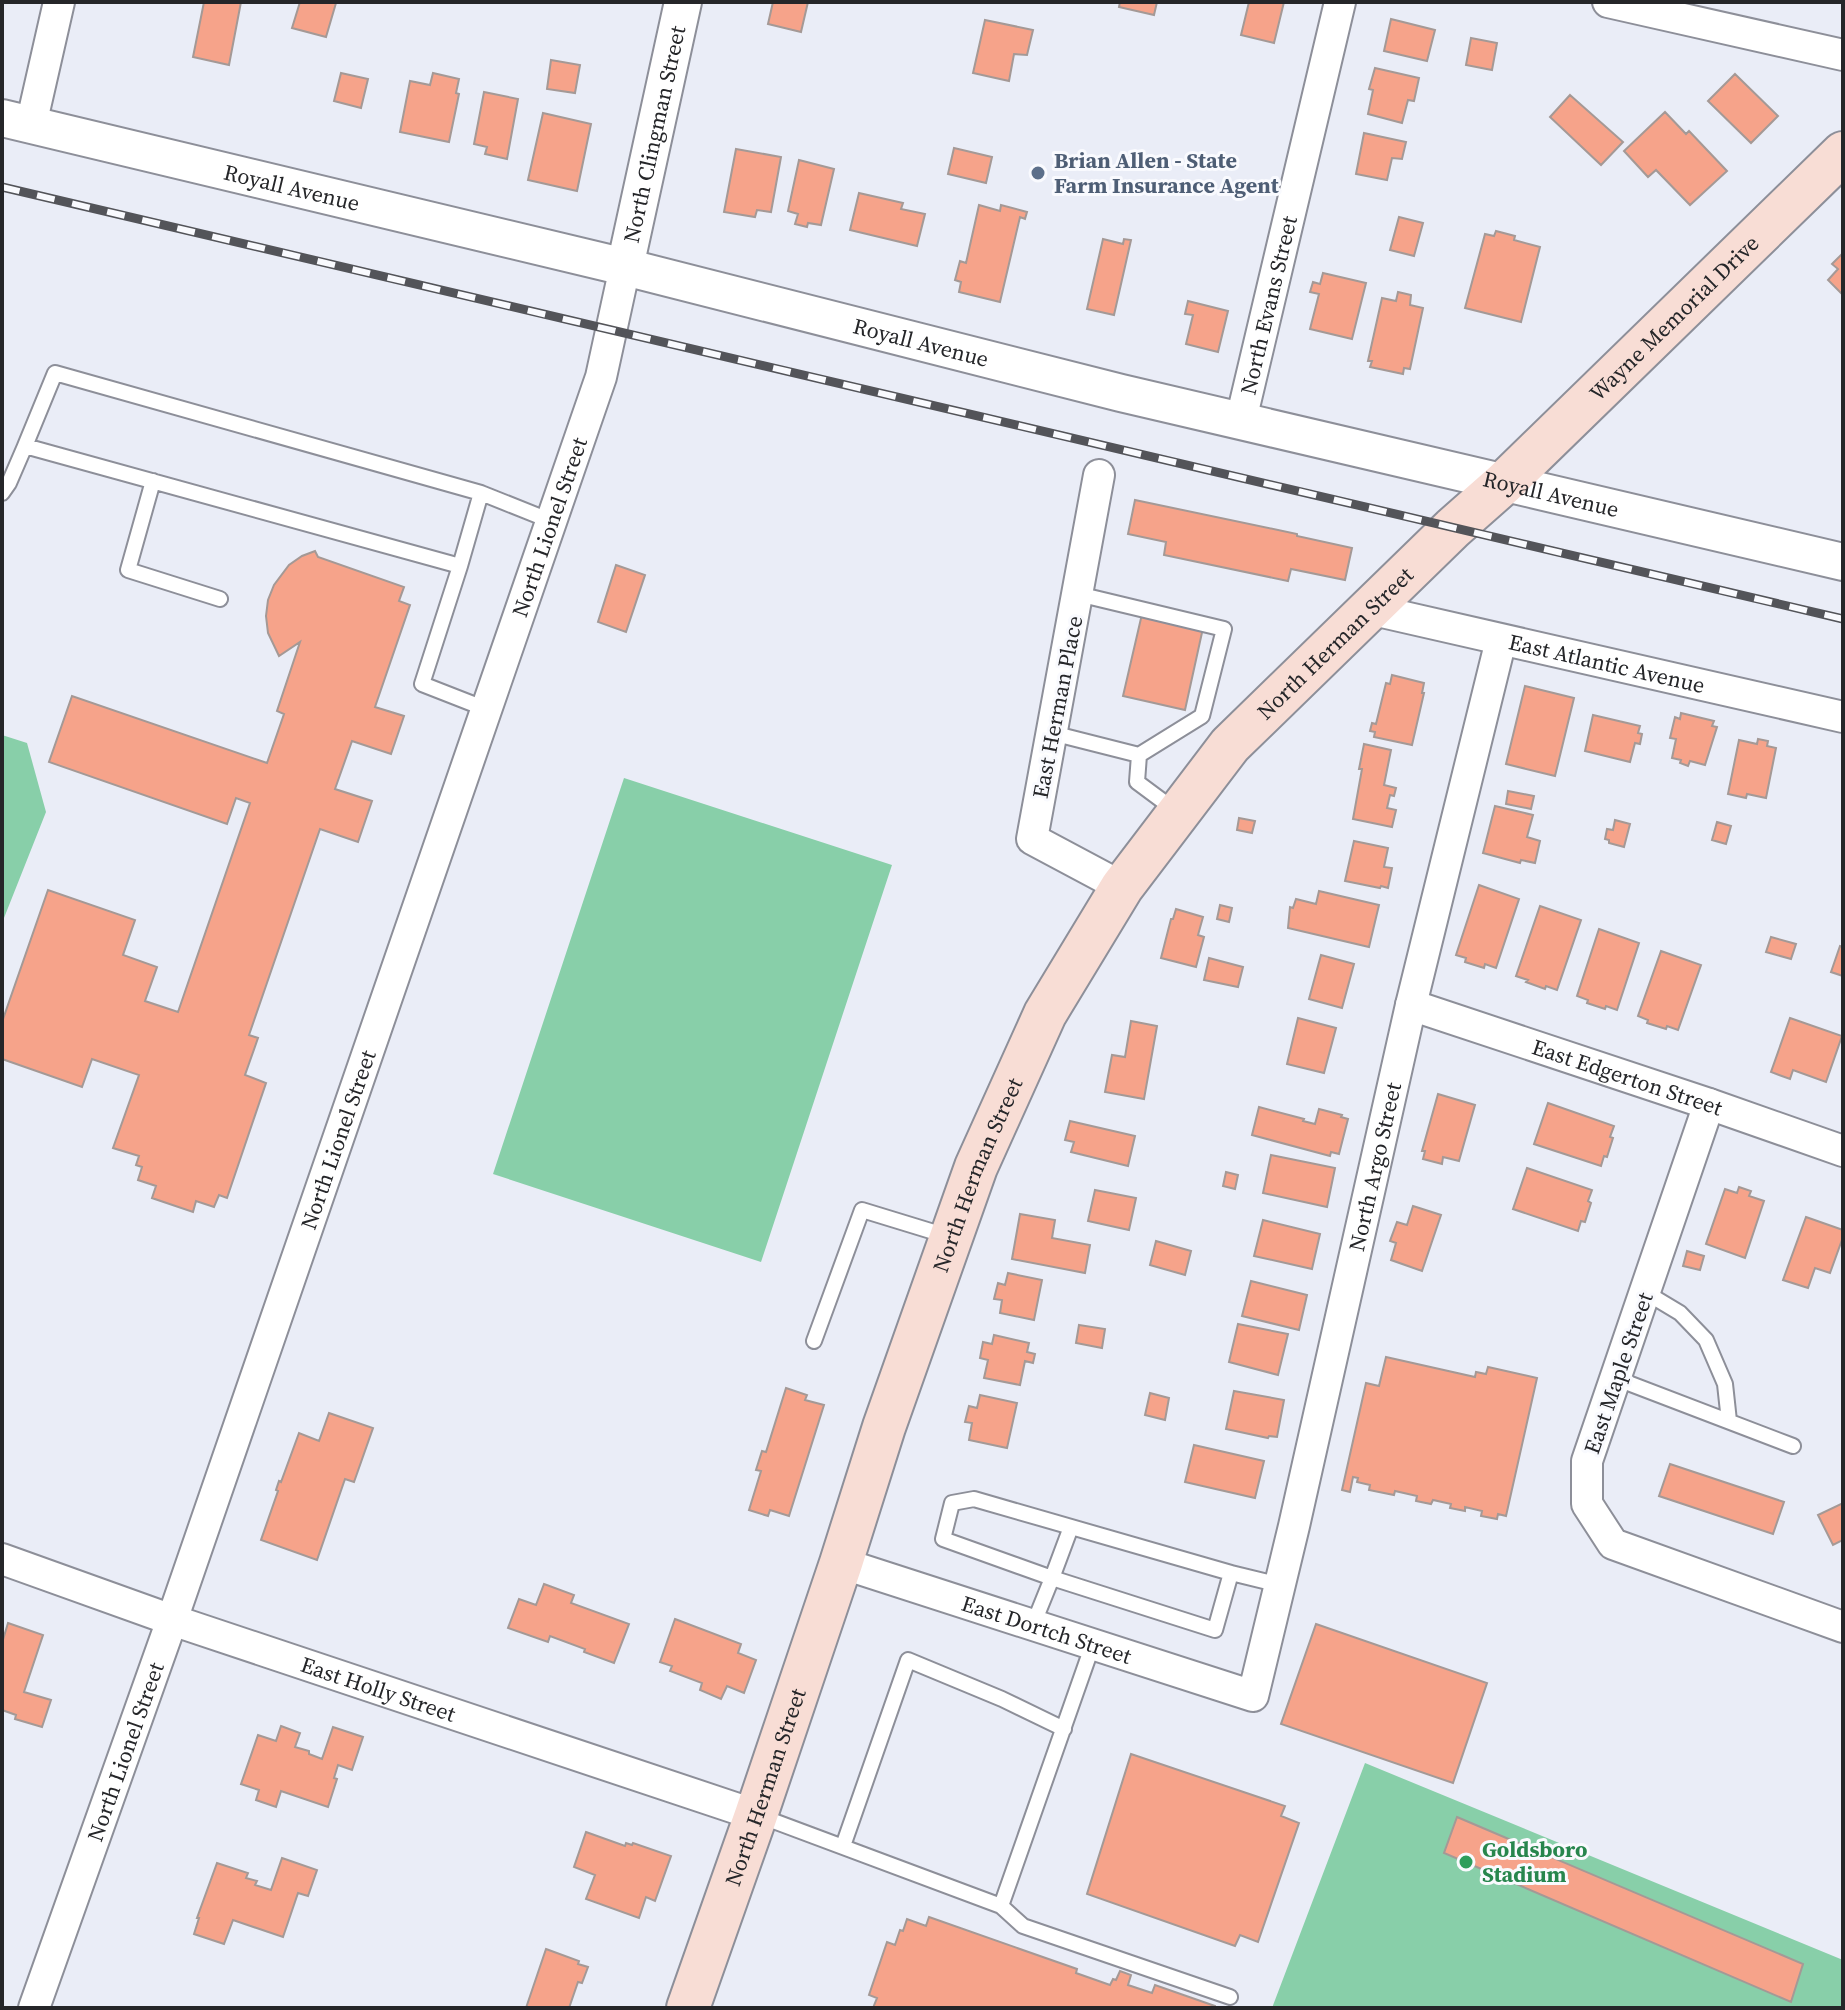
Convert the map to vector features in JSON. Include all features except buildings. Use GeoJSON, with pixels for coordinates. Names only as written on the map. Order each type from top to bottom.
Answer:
{"type":"FeatureCollection","features":[{"type":"Feature","properties":{"kind":"main road","name":"Wayne Memorial Drive"},"geometry":{"type":"LineString","coordinates":[[1504,483],[1843,153]]}},
{"type":"Feature","properties":{"kind":"main road","name":"North Herman Street"},"geometry":{"type":"LineString","coordinates":[[688,2008],[756,1815],[884,1427],[976,1167],[1045,1014],[1122,887],[1230,745],[1453,528],[1504,483]]}},
{"type":"Feature","properties":{"kind":"street"},"geometry":{"type":"LineString","coordinates":[[16,122],[59,2]]}},
{"type":"Feature","properties":{"kind":"street","name":"North Clingman Street"},"geometry":{"type":"LineString","coordinates":[[625,267],[683,2]]}},
{"type":"Feature","properties":{"kind":"street","name":"North Evans Street"},"geometry":{"type":"LineString","coordinates":[[1241,420],[1340,2]]}},
{"type":"Feature","properties":{"kind":"street"},"geometry":{"type":"LineString","coordinates":[[1608,2],[1843,55]]}},
{"type":"Feature","properties":{"kind":"street","name":"Royall Avenue"},"geometry":{"type":"LineString","coordinates":[[16,122],[625,267],[1121,393],[1843,562]]}},
{"type":"Feature","properties":{"kind":"street","name":"North Lionel Street"},"geometry":{"type":"LineString","coordinates":[[34,2008],[172,1620],[601,377],[625,267]]}},
{"type":"Feature","properties":{"kind":"street","name":"East Herman Place"},"geometry":{"type":"LineString","coordinates":[[1099,475],[1032,839],[1122,887]]}},
{"type":"Feature","properties":{"kind":"street","name":"East Atlantic Avenue"},"geometry":{"type":"LineString","coordinates":[[1369,609],[1843,717]]}},
{"type":"Feature","properties":{"kind":"street","name":"North Argo Street"},"geometry":{"type":"LineString","coordinates":[[1253,1696],[1411,1005],[1501,640]]}},
{"type":"Feature","properties":{"kind":"street","name":"East Edgerton Street"},"geometry":{"type":"LineString","coordinates":[[1411,1005],[1843,1151]]}},
{"type":"Feature","properties":{"kind":"street","name":"East Maple Street"},"geometry":{"type":"LineString","coordinates":[[1709,1104],[1587,1461],[1587,1504],[1613,1544],[1843,1627]]}},
{"type":"Feature","properties":{"kind":"street","name":"East Holly Street"},"geometry":{"type":"LineString","coordinates":[[2,1559],[172,1620],[756,1815]]}},
{"type":"Feature","properties":{"kind":"street","name":"East Dortch Street"},"geometry":{"type":"LineString","coordinates":[[841,1563],[1253,1696]]}},
{"type":"Feature","properties":{"kind":"lane"},"geometry":{"type":"LineString","coordinates":[[2,493],[55,373],[481,493],[551,521]]}},
{"type":"Feature","properties":{"kind":"lane"},"geometry":{"type":"LineString","coordinates":[[25,446],[460,566]]}},
{"type":"Feature","properties":{"kind":"lane"},"geometry":{"type":"LineString","coordinates":[[153,481],[128,570],[220,599]]}},
{"type":"Feature","properties":{"kind":"lane"},"geometry":{"type":"LineString","coordinates":[[481,493],[422,684],[486,709]]}},
{"type":"Feature","properties":{"kind":"lane"},"geometry":{"type":"LineString","coordinates":[[1052,733],[1139,755],[1202,716],[1224,629],[1078,594]]}},
{"type":"Feature","properties":{"kind":"lane"},"geometry":{"type":"LineString","coordinates":[[1139,755],[1137,782],[1179,813]]}},
{"type":"Feature","properties":{"kind":"lane"},"geometry":{"type":"LineString","coordinates":[[814,1341],[862,1210],[952,1237]]}},
{"type":"Feature","properties":{"kind":"lane"},"geometry":{"type":"LineString","coordinates":[[1645,1292],[1680,1313],[1706,1340],[1725,1384],[1729,1421]]}},
{"type":"Feature","properties":{"kind":"lane"},"geometry":{"type":"LineString","coordinates":[[1615,1378],[1793,1446]]}},
{"type":"Feature","properties":{"kind":"lane"},"geometry":{"type":"LineString","coordinates":[[1231,1573],[1215,1630],[1052,1578],[943,1539],[952,1503],[974,1499],[1280,1585]]}},
{"type":"Feature","properties":{"kind":"lane"},"geometry":{"type":"LineString","coordinates":[[1033,1625],[1071,1527]]}},
{"type":"Feature","properties":{"kind":"lane"},"geometry":{"type":"LineString","coordinates":[[1001,1906],[1093,1644]]}},
{"type":"Feature","properties":{"kind":"lane"},"geometry":{"type":"LineString","coordinates":[[843,1846],[908,1660],[1064,1729]]}},
{"type":"Feature","properties":{"kind":"lane"},"geometry":{"type":"LineString","coordinates":[[756,1815],[1001,1906],[1023,1926],[1230,1997]]}},
{"type":"Feature","properties":{"kind":"green space"},"geometry":{"type":"Polygon","coordinates":[[[2,735],[27,743],[46,812],[2,923],[2,735]]]}},
{"type":"Feature","properties":{"kind":"green space"},"geometry":{"type":"Polygon","coordinates":[[[624,778],[892,865],[761,1262],[493,1174],[624,778]]]}},
{"type":"Feature","properties":{"kind":"green space","name":"Goldsboro Stadium"},"geometry":{"type":"Polygon","coordinates":[[[1365,1763],[1843,1960],[1843,2008],[1272,2008],[1365,1763]]]}},
{"type":"Feature","properties":{"kind":"railway"},"geometry":{"type":"LineString","coordinates":[[2,187],[1843,619]]}},
{"type":"Feature","properties":{"kind":"place","name":"Brian Allen - State Farm Insurance Agent"},"geometry":{"type":"Point","coordinates":[1038,173]}},
{"type":"Feature","properties":{"kind":"place","name":"Goldsboro Stadium"},"geometry":{"type":"Point","coordinates":[1466,1862]}}]}
